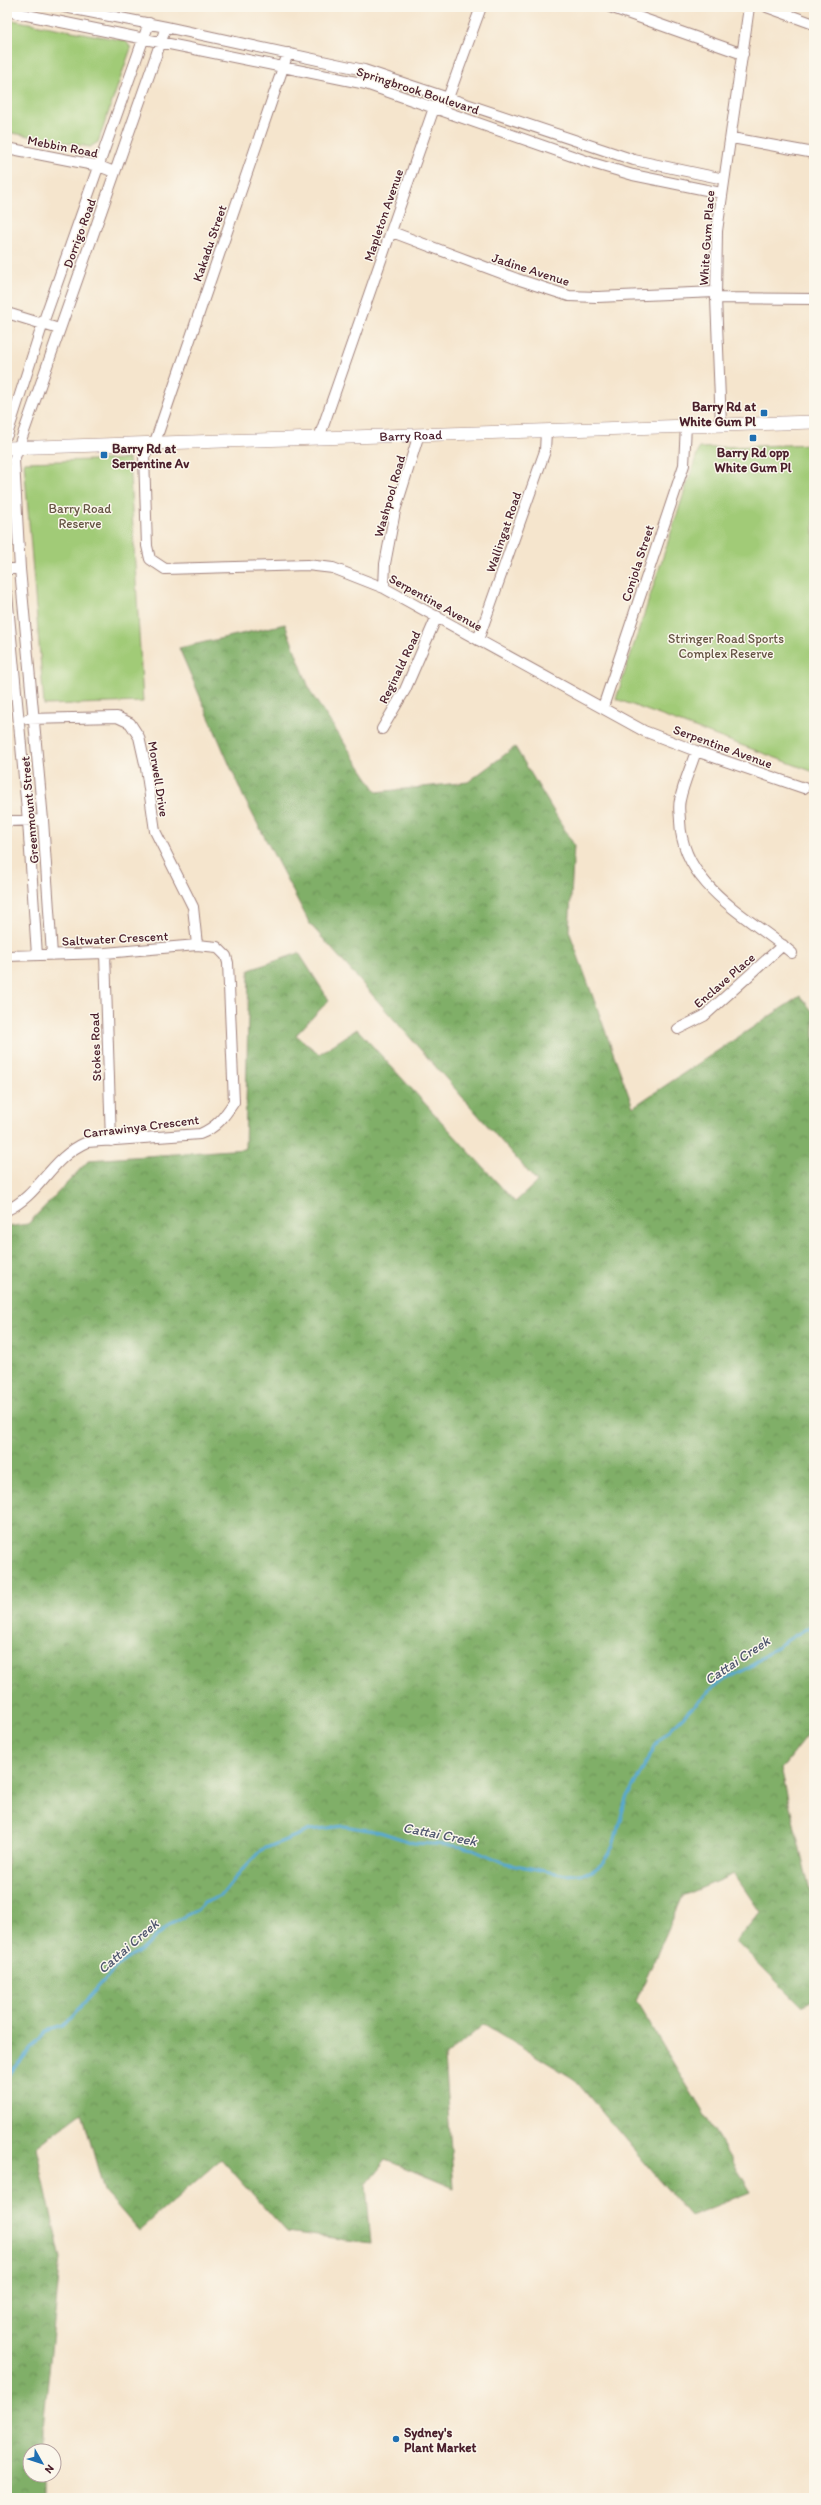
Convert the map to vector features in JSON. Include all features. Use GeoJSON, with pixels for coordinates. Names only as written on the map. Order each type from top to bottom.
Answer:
{"type":"FeatureCollection","features":[{"type":"Feature","properties":{"kind":"street","name":"Springbrook Boulevard"},"geometry":{"type":"LineString","coordinates":[[64,7],[149,23],[364,70],[634,160],[724,179]]}},
{"type":"Feature","properties":{"kind":"street"},"geometry":{"type":"LineString","coordinates":[[434,108],[448,98],[481,7]]}},
{"type":"Feature","properties":{"kind":"street"},"geometry":{"type":"LineString","coordinates":[[610,7],[743,54]]}},
{"type":"Feature","properties":{"kind":"street","name":"White Gum Place"},"geometry":{"type":"LineString","coordinates":[[721,425],[716,295],[717,231],[721,193],[732,138],[749,7]]}},
{"type":"Feature","properties":{"kind":"street"},"geometry":{"type":"LineString","coordinates":[[766,7],[814,24]]}},
{"type":"Feature","properties":{"kind":"street","name":"Springbrook Boulevard"},"geometry":{"type":"LineString","coordinates":[[7,11],[161,41],[366,84],[633,175],[721,193]]}},
{"type":"Feature","properties":{"kind":"street","name":"Dorrigo Road"},"geometry":{"type":"LineString","coordinates":[[7,436],[44,323],[149,23]]}},
{"type":"Feature","properties":{"kind":"street","name":"Dorrigo Road"},"geometry":{"type":"LineString","coordinates":[[12,448],[59,328],[166,27]]}},
{"type":"Feature","properties":{"kind":"street","name":"Kakadu Street"},"geometry":{"type":"LineString","coordinates":[[155,442],[288,53]]}},
{"type":"Feature","properties":{"kind":"street","name":"Mapleton Avenue"},"geometry":{"type":"LineString","coordinates":[[319,438],[434,108]]}},
{"type":"Feature","properties":{"kind":"street"},"geometry":{"type":"LineString","coordinates":[[732,138],[814,153]]}},
{"type":"Feature","properties":{"kind":"street","name":"Mebbin Road"},"geometry":{"type":"LineString","coordinates":[[7,148],[99,166],[114,172]]}},
{"type":"Feature","properties":{"kind":"street","name":"Jadine Avenue"},"geometry":{"type":"LineString","coordinates":[[392,232],[517,279],[569,296],[716,295],[814,299]]}},
{"type":"Feature","properties":{"kind":"street"},"geometry":{"type":"LineString","coordinates":[[7,313],[59,328]]}},
{"type":"Feature","properties":{"kind":"street","name":"Barry Road"},"geometry":{"type":"LineString","coordinates":[[12,448],[155,442],[814,422]]}},
{"type":"Feature","properties":{"kind":"street","name":"Conjola Street"},"geometry":{"type":"LineString","coordinates":[[603,708],[684,465],[686,425]]}},
{"type":"Feature","properties":{"kind":"street","name":"Wallingat Road"},"geometry":{"type":"LineString","coordinates":[[478,640],[545,451],[546,431]]}},
{"type":"Feature","properties":{"kind":"street","name":"Washpool Road"},"geometry":{"type":"LineString","coordinates":[[384,588],[385,564],[395,512],[419,434]]}},
{"type":"Feature","properties":{"kind":"street","name":"Serpentine Avenue"},"geometry":{"type":"LineString","coordinates":[[155,442],[144,456],[147,546],[150,560],[165,569],[307,565],[333,568],[384,588],[644,731],[696,751],[804,788]]}},
{"type":"Feature","properties":{"kind":"street","name":"Greenmount Street"},"geometry":{"type":"LineString","coordinates":[[12,448],[14,460],[20,569],[33,719],[44,820],[52,954]]}},
{"type":"Feature","properties":{"kind":"street"},"geometry":{"type":"LineString","coordinates":[[7,569],[20,569]]}},
{"type":"Feature","properties":{"kind":"street","name":"Greenmount Street"},"geometry":{"type":"LineString","coordinates":[[7,594],[11,691],[19,719],[28,820],[37,955]]}},
{"type":"Feature","properties":{"kind":"street","name":"Reginald Road"},"geometry":{"type":"LineString","coordinates":[[382,729],[405,690],[437,616]]}},
{"type":"Feature","properties":{"kind":"street"},"geometry":{"type":"LineString","coordinates":[[11,691],[31,691]]}},
{"type":"Feature","properties":{"kind":"street","name":"Morwell Drive"},"geometry":{"type":"LineString","coordinates":[[19,719],[117,717],[130,723],[137,731],[146,768],[155,832],[191,901],[195,913],[197,945]]}},
{"type":"Feature","properties":{"kind":"street"},"geometry":{"type":"LineString","coordinates":[[696,751],[680,801],[680,830],[686,852],[699,876],[714,893],[792,953]]}},
{"type":"Feature","properties":{"kind":"street"},"geometry":{"type":"LineString","coordinates":[[7,821],[44,820]]}},
{"type":"Feature","properties":{"kind":"street","name":"Saltwater Crescent"},"geometry":{"type":"LineString","coordinates":[[7,956],[105,953],[197,945],[211,945],[222,951]]}},
{"type":"Feature","properties":{"kind":"street","name":"Enclave Place"},"geometry":{"type":"LineString","coordinates":[[678,1029],[704,1016],[783,945]]}},
{"type":"Feature","properties":{"kind":"street","name":"Carrawinya Crescent"},"geometry":{"type":"LineString","coordinates":[[7,1210],[23,1201],[63,1156],[72,1149],[87,1142],[200,1134],[218,1124],[234,1102],[228,963],[222,951]]}},
{"type":"Feature","properties":{"kind":"street","name":"Stokes Road"},"geometry":{"type":"LineString","coordinates":[[105,953],[111,1141]]}},
{"type":"Feature","properties":{"kind":"green space"},"geometry":{"type":"Polygon","coordinates":[[[7,19],[126,41],[131,48],[98,142],[90,147],[7,132],[7,19]]]}},
{"type":"Feature","properties":{"kind":"green space","name":"Stringer Road Sports Complex Reserve"},"geometry":{"type":"Polygon","coordinates":[[[814,444],[814,772],[616,699],[699,448],[814,444]]]}},
{"type":"Feature","properties":{"kind":"green space","name":"Barry Road Reserve"},"geometry":{"type":"Polygon","coordinates":[[[129,459],[143,702],[44,705],[24,462],[129,459]]]}},
{"type":"Feature","properties":{"kind":"green space"},"geometry":{"type":"Polygon","coordinates":[[[285,624],[311,693],[377,792],[468,782],[515,747],[574,845],[569,931],[633,1107],[800,996],[814,1013],[814,1726],[781,1769],[814,1908],[814,2000],[802,2007],[736,1941],[760,1912],[734,1874],[683,1896],[636,2001],[751,2192],[690,2216],[574,2079],[484,2024],[444,2058],[454,2188],[386,2160],[366,2185],[371,2243],[287,2232],[221,2159],[139,2231],[104,2191],[82,2112],[36,2147],[61,2258],[43,2427],[43,2443],[22,2443],[22,2483],[44,2483],[44,2498],[7,2498],[7,1227],[28,1224],[89,1160],[245,1149],[249,970],[299,953],[329,1000],[296,1035],[319,1054],[357,1029],[515,1202],[537,1182],[310,924],[243,796],[179,648],[285,624]]]}},
{"type":"Feature","properties":{"kind":"waterway","name":"Cattai Creek"},"geometry":{"type":"LineString","coordinates":[[7,2077],[46,2031],[63,2026],[118,1965],[141,1950],[173,1922],[197,1910],[204,1903],[221,1896],[240,1872],[261,1850],[310,1830],[344,1826],[380,1832],[414,1843],[450,1845],[473,1849],[505,1863],[566,1875],[590,1873],[602,1864],[613,1846],[626,1799],[658,1741],[717,1684],[750,1667],[773,1649],[814,1624]]}},
{"type":"Feature","properties":{"kind":"place","name":"Barry Rd at White Gum Pl"},"geometry":{"type":"Point","coordinates":[764,413]}},
{"type":"Feature","properties":{"kind":"place","name":"Barry Rd opp White Gum Pl"},"geometry":{"type":"Point","coordinates":[753,438]}},
{"type":"Feature","properties":{"kind":"place","name":"Barry Rd at Serpentine Av"},"geometry":{"type":"Point","coordinates":[104,455]}},
{"type":"Feature","properties":{"kind":"place","name":"Sydney's Plant Market"},"geometry":{"type":"Point","coordinates":[396,2439]}}]}
